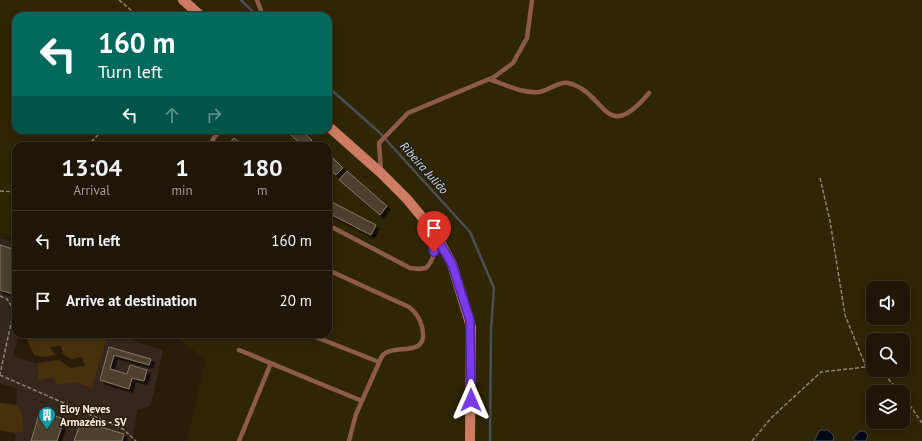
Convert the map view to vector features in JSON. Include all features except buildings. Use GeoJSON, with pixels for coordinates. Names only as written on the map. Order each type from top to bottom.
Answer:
{"type":"FeatureCollection","features":[{"type":"Feature","properties":{"kind":"main road"},"geometry":{"type":"LineString","coordinates":[[183,0],[196,12]]}},
{"type":"Feature","properties":{"kind":"main road"},"geometry":{"type":"LineString","coordinates":[[332,130],[381,173],[430,227],[452,264],[470,320],[470,441]]}},
{"type":"Feature","properties":{"kind":"lane"},"geometry":{"type":"LineString","coordinates":[[257,0],[262,12]]}},
{"type":"Feature","properties":{"kind":"lane"},"geometry":{"type":"LineString","coordinates":[[381,173],[379,142],[408,113],[489,79],[513,64],[527,38],[532,0]]}},
{"type":"Feature","properties":{"kind":"lane"},"geometry":{"type":"LineString","coordinates":[[489,79],[534,92],[542,92],[563,83],[569,83],[590,94],[608,115],[614,116],[630,112],[641,103],[649,93]]}},
{"type":"Feature","properties":{"kind":"lane"},"geometry":{"type":"LineString","coordinates":[[332,227],[410,268],[419,269],[426,268],[434,255],[434,238],[430,227]]}},
{"type":"Feature","properties":{"kind":"lane"},"geometry":{"type":"LineString","coordinates":[[332,272],[405,304],[416,312],[423,333],[422,340],[417,347],[411,350],[392,350],[385,352],[379,362],[351,429],[349,441]]}},
{"type":"Feature","properties":{"kind":"lane"},"geometry":{"type":"LineString","coordinates":[[318,338],[379,362]]}},
{"type":"Feature","properties":{"kind":"lane"},"geometry":{"type":"LineString","coordinates":[[239,350],[362,402]]}},
{"type":"Feature","properties":{"kind":"lane"},"geometry":{"type":"LineString","coordinates":[[239,441],[271,363]]}},
{"type":"Feature","properties":{"kind":"path"},"geometry":{"type":"LineString","coordinates":[[119,0],[133,12]]}},
{"type":"Feature","properties":{"kind":"path"},"geometry":{"type":"LineString","coordinates":[[91,142],[99,134]]}},
{"type":"Feature","properties":{"kind":"path"},"geometry":{"type":"LineString","coordinates":[[752,441],[771,418],[821,372],[866,367],[845,315],[831,228],[820,178]]}},
{"type":"Feature","properties":{"kind":"path"},"geometry":{"type":"LineString","coordinates":[[0,191],[12,192]]}},
{"type":"Feature","properties":{"kind":"path"},"geometry":{"type":"LineString","coordinates":[[0,296],[7,299],[12,307]]}},
{"type":"Feature","properties":{"kind":"path"},"geometry":{"type":"LineString","coordinates":[[12,319],[0,374],[123,429],[136,441]]}},
{"type":"Feature","properties":{"kind":"path"},"geometry":{"type":"LineString","coordinates":[[886,377],[894,385]]}},
{"type":"Feature","properties":{"kind":"path"},"geometry":{"type":"LineString","coordinates":[[910,405],[922,423]]}},
{"type":"Feature","properties":{"kind":"shaded area"},"geometry":{"type":"Polygon","coordinates":[[[0,238],[12,241],[12,338],[18,338],[13,356],[90,379],[102,338],[125,338],[163,350],[151,405],[138,410],[131,441],[15,441],[17,389],[0,383],[0,238]]]}},
{"type":"Feature","properties":{"kind":"shaded area"},"geometry":{"type":"Polygon","coordinates":[[[27,338],[107,338],[92,388],[78,383],[57,384],[53,377],[38,381],[38,363],[59,360],[71,368],[85,366],[82,357],[72,359],[63,354],[61,346],[49,347],[56,355],[44,357],[34,355],[27,338]]]}},
{"type":"Feature","properties":{"kind":"shaded area"},"geometry":{"type":"Polygon","coordinates":[[[0,403],[18,405],[22,416],[23,431],[16,433],[0,430],[0,403]]]}},
{"type":"Feature","properties":{"kind":"shaded area"},"geometry":{"type":"Polygon","coordinates":[[[820,430],[828,430],[834,436],[833,441],[814,441],[820,430]]]}},
{"type":"Feature","properties":{"kind":"shaded area"},"geometry":{"type":"Polygon","coordinates":[[[860,431],[864,431],[868,435],[866,441],[855,441],[853,438],[860,431]]]}},
{"type":"Feature","properties":{"kind":"sand"},"geometry":{"type":"Polygon","coordinates":[[[0,0],[922,0],[922,441],[187,441],[206,359],[176,338],[332,338],[332,142],[12,142],[12,236],[0,232],[0,0]]]}},
{"type":"Feature","properties":{"kind":"waterway","name":"Ribeira Julião"},"geometry":{"type":"LineString","coordinates":[[241,0],[253,12]]}},
{"type":"Feature","properties":{"kind":"waterway","name":"Ribeira Julião"},"geometry":{"type":"LineString","coordinates":[[332,91],[379,132],[470,232],[494,288],[491,329],[490,441]]}},
{"type":"Feature","properties":{"kind":"place","name":"Eloy Neves Armazéns - SV"},"geometry":{"type":"Point","coordinates":[47,430]}},
{"type":"Feature","properties":{"kind":"route"},"geometry":{"type":"LineString","coordinates":[[434,252],[434,238],[430,227],[442,244],[452,264],[470,320],[471,400]]}}]}
